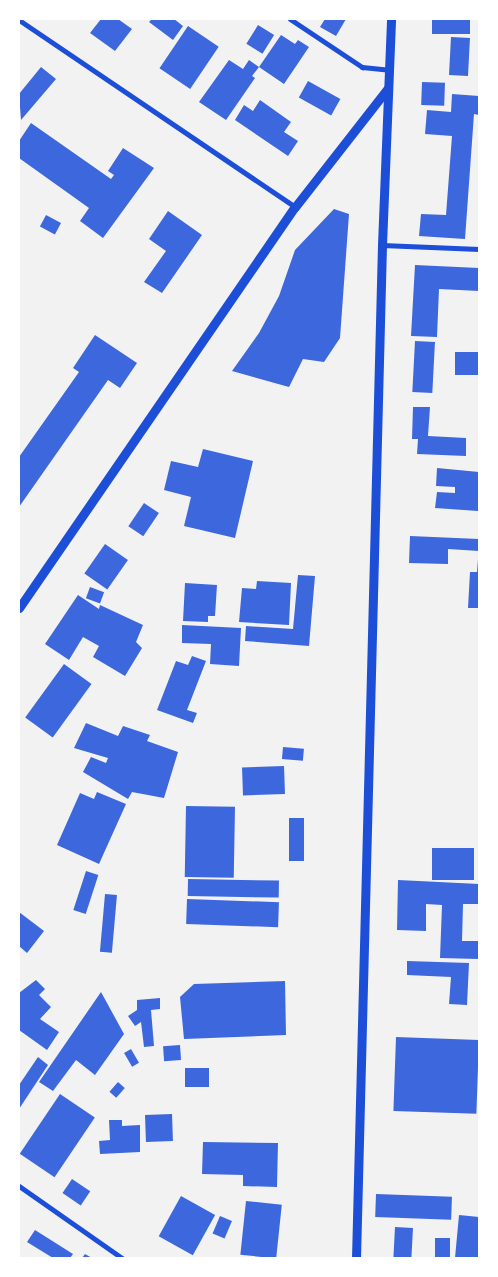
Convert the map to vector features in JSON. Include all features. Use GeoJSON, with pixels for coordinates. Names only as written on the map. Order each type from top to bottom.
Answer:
{"type":"FeatureCollection","features":[{"type":"Feature","properties":{"kind":"street"},"geometry":{"type":"LineString","coordinates":[[290,19],[362,67],[389,70]]}},
{"type":"Feature","properties":{"kind":"street"},"geometry":{"type":"LineString","coordinates":[[356,1258],[382,245],[391,19]]}},
{"type":"Feature","properties":{"kind":"street"},"geometry":{"type":"LineString","coordinates":[[19,20],[294,207]]}},
{"type":"Feature","properties":{"kind":"street"},"geometry":{"type":"LineString","coordinates":[[19,608],[294,207],[388,88]]}},
{"type":"Feature","properties":{"kind":"street"},"geometry":{"type":"LineString","coordinates":[[382,245],[479,249]]}},
{"type":"Feature","properties":{"kind":"street"},"geometry":{"type":"LineString","coordinates":[[19,1186],[122,1258]]}},
{"type":"Feature","properties":{"kind":"building"},"geometry":{"type":"Polygon","coordinates":[[[101,19],[118,19],[132,29],[115,51],[90,33],[101,19]]]}},
{"type":"Feature","properties":{"kind":"building"},"geometry":{"type":"Polygon","coordinates":[[[152,19],[174,19],[183,26],[173,40],[149,22],[152,19]]]}},
{"type":"Feature","properties":{"kind":"building"},"geometry":{"type":"Polygon","coordinates":[[[325,19],[346,19],[336,36],[320,27],[325,19]]]}},
{"type":"Feature","properties":{"kind":"building"},"geometry":{"type":"Polygon","coordinates":[[[432,19],[470,19],[470,34],[432,34],[432,19]]]}},
{"type":"Feature","properties":{"kind":"building"},"geometry":{"type":"Polygon","coordinates":[[[258,25],[274,35],[262,54],[246,44],[258,25]]]}},
{"type":"Feature","properties":{"kind":"building"},"geometry":{"type":"Polygon","coordinates":[[[188,26],[219,47],[190,89],[159,68],[188,26]]]}},
{"type":"Feature","properties":{"kind":"building"},"geometry":{"type":"Polygon","coordinates":[[[281,35],[295,44],[298,40],[309,47],[284,84],[259,67],[281,35]]]}},
{"type":"Feature","properties":{"kind":"building"},"geometry":{"type":"Polygon","coordinates":[[[451,37],[470,38],[468,76],[449,75],[451,37]]]}},
{"type":"Feature","properties":{"kind":"building"},"geometry":{"type":"Polygon","coordinates":[[[229,60],[243,69],[249,60],[259,67],[252,76],[255,78],[226,120],[199,102],[229,60]]]}},
{"type":"Feature","properties":{"kind":"building"},"geometry":{"type":"Polygon","coordinates":[[[41,67],[56,79],[21,120],[19,94],[41,67]]]}},
{"type":"Feature","properties":{"kind":"building"},"geometry":{"type":"Polygon","coordinates":[[[308,81],[340,99],[331,116],[299,98],[308,81]]]}},
{"type":"Feature","properties":{"kind":"building"},"geometry":{"type":"Polygon","coordinates":[[[422,82],[445,83],[444,106],[421,105],[422,82]]]}},
{"type":"Feature","properties":{"kind":"building"},"geometry":{"type":"Polygon","coordinates":[[[452,94],[479,96],[479,115],[474,114],[465,239],[419,236],[421,214],[446,215],[452,136],[425,134],[427,110],[451,112],[452,94]]]}},
{"type":"Feature","properties":{"kind":"building"},"geometry":{"type":"Polygon","coordinates":[[[260,100],[291,122],[284,132],[298,141],[288,156],[235,120],[244,105],[253,111],[260,100]]]}},
{"type":"Feature","properties":{"kind":"building"},"geometry":{"type":"Polygon","coordinates":[[[31,123],[111,179],[114,175],[108,171],[123,148],[154,168],[103,238],[80,221],[89,208],[19,158],[19,141],[31,123]]]}},
{"type":"Feature","properties":{"kind":"building"},"geometry":{"type":"Polygon","coordinates":[[[334,209],[349,214],[340,338],[324,362],[303,359],[289,387],[232,371],[259,333],[279,296],[295,250],[334,209]]]}},
{"type":"Feature","properties":{"kind":"building"},"geometry":{"type":"Polygon","coordinates":[[[168,211],[202,235],[162,293],[144,282],[166,251],[149,239],[168,211]]]}},
{"type":"Feature","properties":{"kind":"building"},"geometry":{"type":"Polygon","coordinates":[[[46,215],[61,223],[55,234],[40,226],[46,215]]]}},
{"type":"Feature","properties":{"kind":"building"},"geometry":{"type":"Polygon","coordinates":[[[415,265],[479,268],[479,291],[439,289],[437,337],[411,336],[415,265]]]}},
{"type":"Feature","properties":{"kind":"building"},"geometry":{"type":"Polygon","coordinates":[[[95,335],[137,363],[120,388],[108,380],[19,507],[19,457],[79,372],[73,368],[95,335]]]}},
{"type":"Feature","properties":{"kind":"building"},"geometry":{"type":"Polygon","coordinates":[[[415,341],[435,342],[432,393],[412,392],[415,341]]]}},
{"type":"Feature","properties":{"kind":"building"},"geometry":{"type":"Polygon","coordinates":[[[455,352],[479,352],[479,375],[455,375],[455,352]]]}},
{"type":"Feature","properties":{"kind":"building"},"geometry":{"type":"Polygon","coordinates":[[[413,407],[430,407],[428,436],[466,438],[466,456],[417,454],[418,439],[412,439],[413,407]]]}},
{"type":"Feature","properties":{"kind":"building"},"geometry":{"type":"Polygon","coordinates":[[[203,449],[253,461],[235,538],[184,526],[191,497],[164,490],[171,461],[198,467],[203,449]]]}},
{"type":"Feature","properties":{"kind":"building"},"geometry":{"type":"Polygon","coordinates":[[[437,468],[479,472],[478,511],[435,508],[437,492],[455,493],[455,487],[436,486],[437,468]]]}},
{"type":"Feature","properties":{"kind":"building"},"geometry":{"type":"Polygon","coordinates":[[[144,503],[159,513],[143,536],[128,526],[144,503]]]}},
{"type":"Feature","properties":{"kind":"building"},"geometry":{"type":"Polygon","coordinates":[[[410,536],[479,539],[479,551],[448,549],[448,564],[409,563],[410,536]]]}},
{"type":"Feature","properties":{"kind":"building"},"geometry":{"type":"Polygon","coordinates":[[[105,544],[128,560],[107,590],[84,573],[105,544]]]}},
{"type":"Feature","properties":{"kind":"building"},"geometry":{"type":"Polygon","coordinates":[[[478,559],[479,608],[468,608],[470,572],[477,572],[478,559]]]}},
{"type":"Feature","properties":{"kind":"building"},"geometry":{"type":"Polygon","coordinates":[[[298,575],[315,576],[309,646],[245,641],[246,626],[293,629],[298,575]]]}},
{"type":"Feature","properties":{"kind":"building"},"geometry":{"type":"Polygon","coordinates":[[[257,581],[291,583],[289,625],[239,622],[242,588],[256,589],[257,581]]]}},
{"type":"Feature","properties":{"kind":"building"},"geometry":{"type":"Polygon","coordinates":[[[185,583],[217,585],[215,616],[208,616],[208,622],[183,621],[185,583]]]}},
{"type":"Feature","properties":{"kind":"building"},"geometry":{"type":"Polygon","coordinates":[[[90,587],[104,592],[100,603],[86,598],[90,587]]]}},
{"type":"Feature","properties":{"kind":"building"},"geometry":{"type":"Polygon","coordinates":[[[78,595],[99,609],[100,605],[143,625],[136,642],[142,648],[125,676],[93,657],[99,646],[83,637],[69,660],[45,644],[78,595]]]}},
{"type":"Feature","properties":{"kind":"building"},"geometry":{"type":"Polygon","coordinates":[[[182,625],[241,628],[239,666],[210,664],[211,644],[182,643],[182,625]]]}},
{"type":"Feature","properties":{"kind":"building"},"geometry":{"type":"Polygon","coordinates":[[[192,656],[206,661],[187,710],[197,713],[193,723],[157,710],[176,661],[188,665],[192,656]]]}},
{"type":"Feature","properties":{"kind":"building"},"geometry":{"type":"Polygon","coordinates":[[[64,664],[92,684],[53,737],[25,717],[64,664]]]}},
{"type":"Feature","properties":{"kind":"building"},"geometry":{"type":"Polygon","coordinates":[[[86,723],[118,736],[123,726],[150,735],[147,741],[178,752],[164,798],[132,792],[128,799],[83,772],[91,757],[106,763],[108,758],[74,748],[86,723]]]}},
{"type":"Feature","properties":{"kind":"building"},"geometry":{"type":"Polygon","coordinates":[[[283,747],[304,749],[303,761],[282,759],[283,747]]]}},
{"type":"Feature","properties":{"kind":"building"},"geometry":{"type":"Polygon","coordinates":[[[284,766],[285,794],[243,795],[242,767],[284,766]]]}},
{"type":"Feature","properties":{"kind":"building"},"geometry":{"type":"Polygon","coordinates":[[[97,792],[126,804],[99,864],[57,845],[80,793],[94,799],[97,792]]]}},
{"type":"Feature","properties":{"kind":"building"},"geometry":{"type":"Polygon","coordinates":[[[186,806],[235,807],[234,878],[185,877],[186,806]]]}},
{"type":"Feature","properties":{"kind":"building"},"geometry":{"type":"Polygon","coordinates":[[[289,818],[304,818],[304,861],[289,861],[289,818]]]}},
{"type":"Feature","properties":{"kind":"building"},"geometry":{"type":"Polygon","coordinates":[[[432,848],[474,848],[474,880],[432,880],[432,848]]]}},
{"type":"Feature","properties":{"kind":"building"},"geometry":{"type":"Polygon","coordinates":[[[86,871],[98,875],[86,914],[73,910],[86,871]]]}},
{"type":"Feature","properties":{"kind":"building"},"geometry":{"type":"Polygon","coordinates":[[[188,879],[279,881],[279,898],[188,896],[188,879]]]}},
{"type":"Feature","properties":{"kind":"building"},"geometry":{"type":"Polygon","coordinates":[[[398,880],[479,884],[479,904],[463,904],[462,941],[479,941],[479,959],[440,958],[442,905],[426,904],[426,931],[397,930],[398,880]]]}},
{"type":"Feature","properties":{"kind":"building"},"geometry":{"type":"Polygon","coordinates":[[[105,894],[117,895],[112,953],[100,952],[105,894]]]}},
{"type":"Feature","properties":{"kind":"building"},"geometry":{"type":"Polygon","coordinates":[[[187,899],[279,902],[278,927],[186,924],[187,899]]]}},
{"type":"Feature","properties":{"kind":"building"},"geometry":{"type":"Polygon","coordinates":[[[19,912],[44,931],[27,953],[19,946],[19,912]]]}},
{"type":"Feature","properties":{"kind":"building"},"geometry":{"type":"Polygon","coordinates":[[[407,961],[469,963],[467,1005],[449,1004],[451,977],[407,975],[407,961]]]}},
{"type":"Feature","properties":{"kind":"building"},"geometry":{"type":"Polygon","coordinates":[[[36,980],[45,989],[39,995],[51,1007],[40,1019],[59,1032],[47,1050],[19,1030],[19,993],[36,980]]]}},
{"type":"Feature","properties":{"kind":"building"},"geometry":{"type":"Polygon","coordinates":[[[285,981],[286,1035],[184,1039],[180,997],[194,984],[285,981]]]}},
{"type":"Feature","properties":{"kind":"building"},"geometry":{"type":"Polygon","coordinates":[[[101,992],[124,1034],[95,1075],[76,1060],[53,1091],[39,1082],[101,992]]]}},
{"type":"Feature","properties":{"kind":"building"},"geometry":{"type":"Polygon","coordinates":[[[160,998],[160,1009],[151,1010],[154,1046],[144,1047],[141,1022],[135,1026],[128,1016],[137,1010],[137,1000],[160,998]]]}},
{"type":"Feature","properties":{"kind":"building"},"geometry":{"type":"Polygon","coordinates":[[[396,1037],[479,1040],[476,1114],[393,1111],[396,1037]]]}},
{"type":"Feature","properties":{"kind":"building"},"geometry":{"type":"Polygon","coordinates":[[[180,1045],[181,1060],[164,1061],[163,1046],[180,1045]]]}},
{"type":"Feature","properties":{"kind":"building"},"geometry":{"type":"Polygon","coordinates":[[[131,1049],[139,1063],[132,1067],[124,1053],[131,1049]]]}},
{"type":"Feature","properties":{"kind":"building"},"geometry":{"type":"Polygon","coordinates":[[[38,1057],[48,1065],[19,1109],[19,1085],[38,1057]]]}},
{"type":"Feature","properties":{"kind":"building"},"geometry":{"type":"Polygon","coordinates":[[[185,1068],[209,1068],[209,1087],[185,1087],[185,1068]]]}},
{"type":"Feature","properties":{"kind":"building"},"geometry":{"type":"Polygon","coordinates":[[[118,1082],[125,1088],[116,1098],[109,1092],[118,1082]]]}},
{"type":"Feature","properties":{"kind":"building"},"geometry":{"type":"Polygon","coordinates":[[[60,1094],[95,1117],[55,1177],[20,1154],[60,1094]]]}},
{"type":"Feature","properties":{"kind":"building"},"geometry":{"type":"Polygon","coordinates":[[[172,1114],[173,1141],[146,1142],[145,1115],[172,1114]]]}},
{"type":"Feature","properties":{"kind":"building"},"geometry":{"type":"Polygon","coordinates":[[[109,1120],[122,1120],[122,1126],[140,1125],[140,1152],[100,1154],[99,1141],[110,1140],[109,1120]]]}},
{"type":"Feature","properties":{"kind":"building"},"geometry":{"type":"Polygon","coordinates":[[[203,1142],[278,1143],[277,1187],[243,1186],[243,1175],[202,1174],[203,1142]]]}},
{"type":"Feature","properties":{"kind":"building"},"geometry":{"type":"Polygon","coordinates":[[[72,1179],[90,1191],[81,1205],[62,1193],[72,1179]]]}},
{"type":"Feature","properties":{"kind":"building"},"geometry":{"type":"Polygon","coordinates":[[[376,1194],[452,1197],[451,1220],[375,1217],[376,1194]]]}},
{"type":"Feature","properties":{"kind":"building"},"geometry":{"type":"Polygon","coordinates":[[[181,1196],[215,1215],[193,1255],[159,1236],[181,1196]]]}},
{"type":"Feature","properties":{"kind":"building"},"geometry":{"type":"Polygon","coordinates":[[[246,1201],[282,1205],[276,1258],[240,1255],[246,1201]]]}},
{"type":"Feature","properties":{"kind":"building"},"geometry":{"type":"Polygon","coordinates":[[[459,1215],[479,1217],[479,1258],[455,1258],[459,1215]]]}},
{"type":"Feature","properties":{"kind":"building"},"geometry":{"type":"Polygon","coordinates":[[[220,1216],[232,1221],[225,1239],[213,1233],[220,1216]]]}},
{"type":"Feature","properties":{"kind":"building"},"geometry":{"type":"Polygon","coordinates":[[[395,1227],[413,1228],[411,1258],[393,1258],[395,1227]]]}},
{"type":"Feature","properties":{"kind":"building"},"geometry":{"type":"Polygon","coordinates":[[[35,1230],[73,1254],[70,1258],[53,1258],[27,1242],[35,1230]]]}},
{"type":"Feature","properties":{"kind":"building"},"geometry":{"type":"Polygon","coordinates":[[[435,1238],[450,1238],[450,1258],[435,1258],[435,1238]]]}},
{"type":"Feature","properties":{"kind":"building"},"geometry":{"type":"Polygon","coordinates":[[[85,1254],[92,1258],[82,1258],[85,1254]]]}}]}
